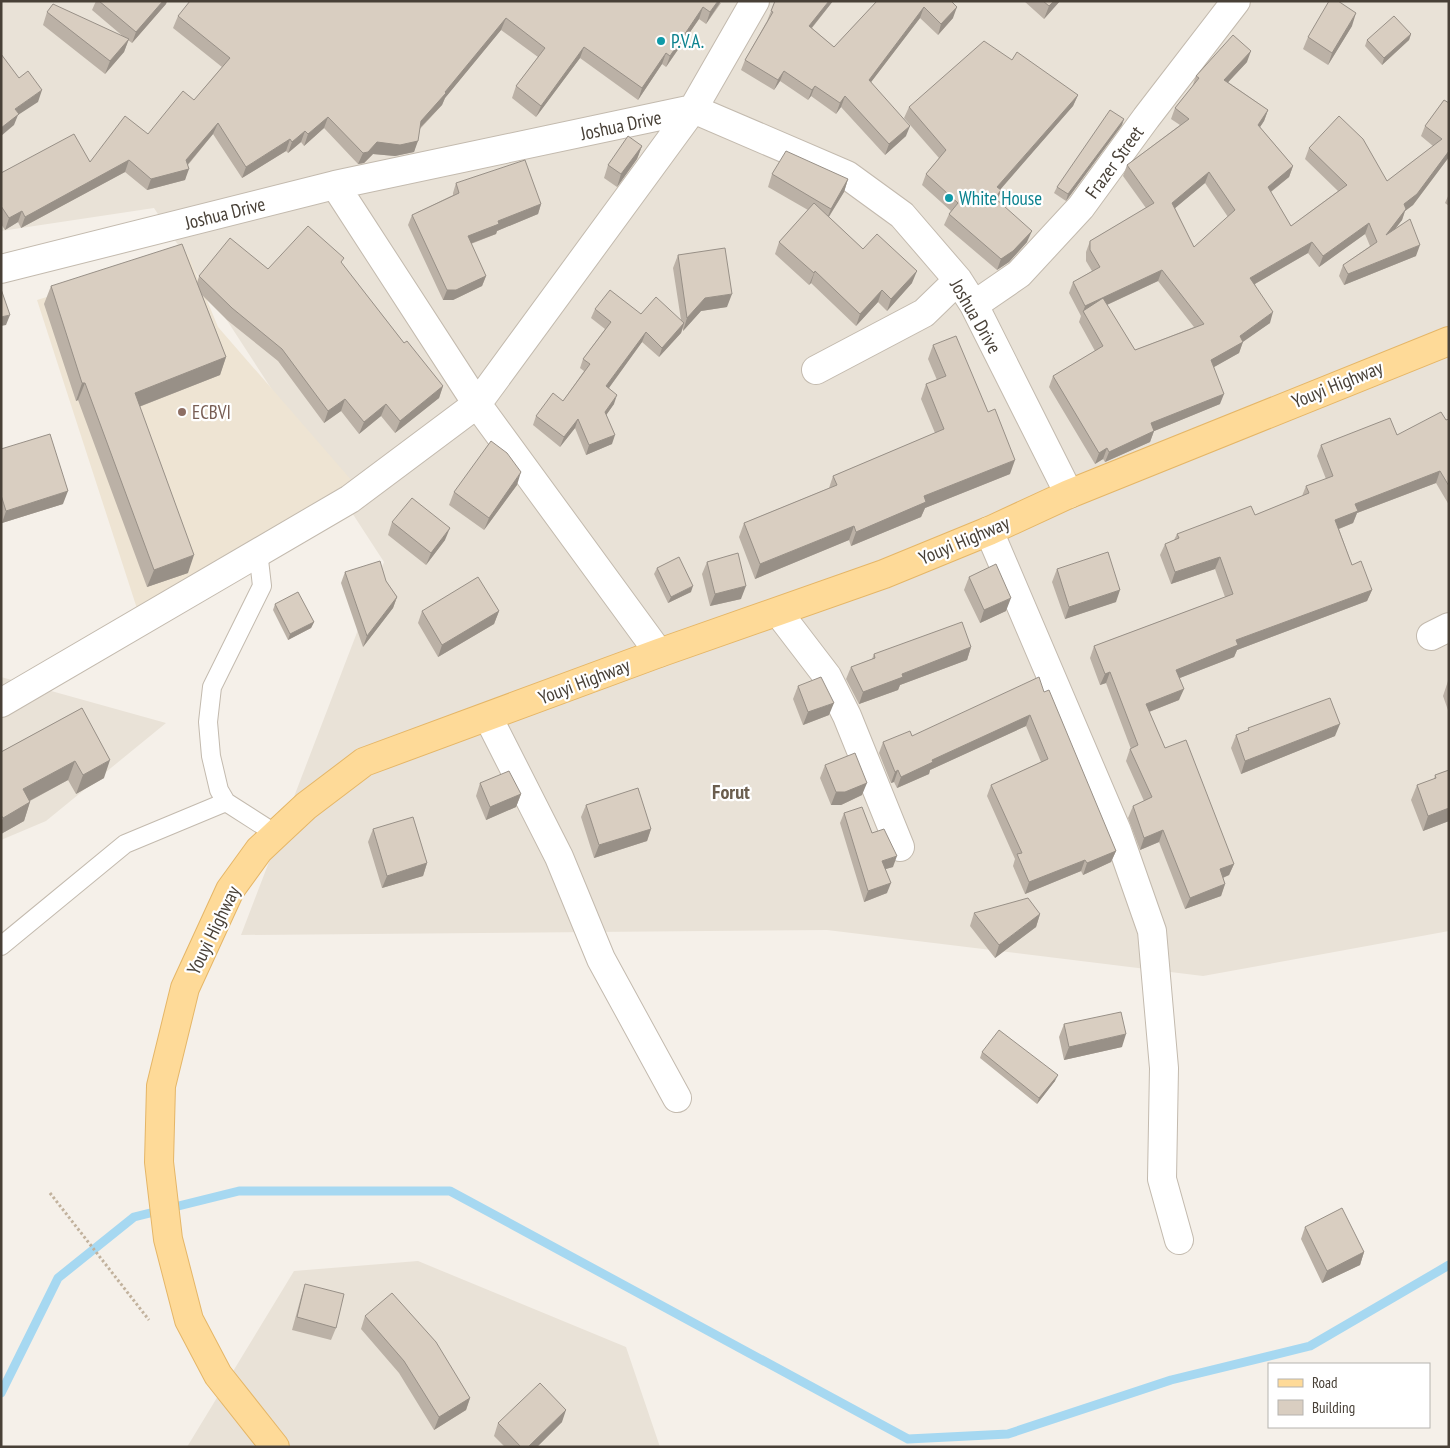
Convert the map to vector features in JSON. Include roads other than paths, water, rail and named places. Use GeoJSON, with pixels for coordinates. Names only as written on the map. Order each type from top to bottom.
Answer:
{"type":"FeatureCollection","features":[{"type":"Feature","properties":{"kind":"main road","name":"Youyi Highway"},"geometry":{"type":"LineString","coordinates":[[276,1447],[218,1375],[189,1320],[168,1239],[159,1162],[161,1086],[185,988],[230,890],[259,850],[306,806],[364,762],[660,653],[884,574],[989,531],[1069,494],[1449,341]]}},
{"type":"Feature","properties":{"kind":"street"},"geometry":{"type":"LineString","coordinates":[[1,703],[258,551],[350,499],[477,404],[693,109],[754,1]]}},
{"type":"Feature","properties":{"kind":"street","name":"Frazer Street"},"geometry":{"type":"LineString","coordinates":[[974,305],[1019,274],[1081,207],[1146,118],[1236,1]]}},
{"type":"Feature","properties":{"kind":"street","name":"Joshua Drive"},"geometry":{"type":"LineString","coordinates":[[1,269],[335,185],[693,109],[847,175],[902,215],[958,280],[974,305],[1069,494]]}},
{"type":"Feature","properties":{"kind":"street"},"geometry":{"type":"LineString","coordinates":[[335,185],[477,404],[660,653]]}},
{"type":"Feature","properties":{"kind":"street"},"geometry":{"type":"LineString","coordinates":[[816,370],[924,313],[958,280]]}},
{"type":"Feature","properties":{"kind":"street"},"geometry":{"type":"LineString","coordinates":[[989,531],[1117,831],[1152,931],[1164,1068],[1162,1179],[1179,1240]]}},
{"type":"Feature","properties":{"kind":"street"},"geometry":{"type":"LineString","coordinates":[[778,612],[827,676],[847,716],[900,847]]}},
{"type":"Feature","properties":{"kind":"street"},"geometry":{"type":"LineString","coordinates":[[488,717],[560,857],[600,959],[677,1098]]}},
{"type":"Feature","properties":{"kind":"lane"},"geometry":{"type":"LineString","coordinates":[[258,551],[262,586],[212,687],[208,722],[211,756],[219,790],[226,802],[276,834]]}},
{"type":"Feature","properties":{"kind":"lane"},"geometry":{"type":"LineString","coordinates":[[1,946],[124,844],[226,802]]}},
{"type":"Feature","properties":{"kind":"waterway"},"geometry":{"type":"LineString","coordinates":[[1,1393],[58,1278],[134,1217],[239,1191],[450,1191],[908,1439],[1008,1434],[1171,1380],[1310,1346],[1449,1265]]}},
{"type":"Feature","properties":{"kind":"place","name":"P.V.A."},"geometry":{"type":"Point","coordinates":[661,41]}},
{"type":"Feature","properties":{"kind":"place","name":"White House"},"geometry":{"type":"Point","coordinates":[949,198]}},
{"type":"Feature","properties":{"kind":"place","name":"ECBVI"},"geometry":{"type":"Point","coordinates":[182,412]}},
{"type":"Feature","properties":{"kind":"district","name":"Forut"},"geometry":{"type":"Point","coordinates":[731,792]}}]}
